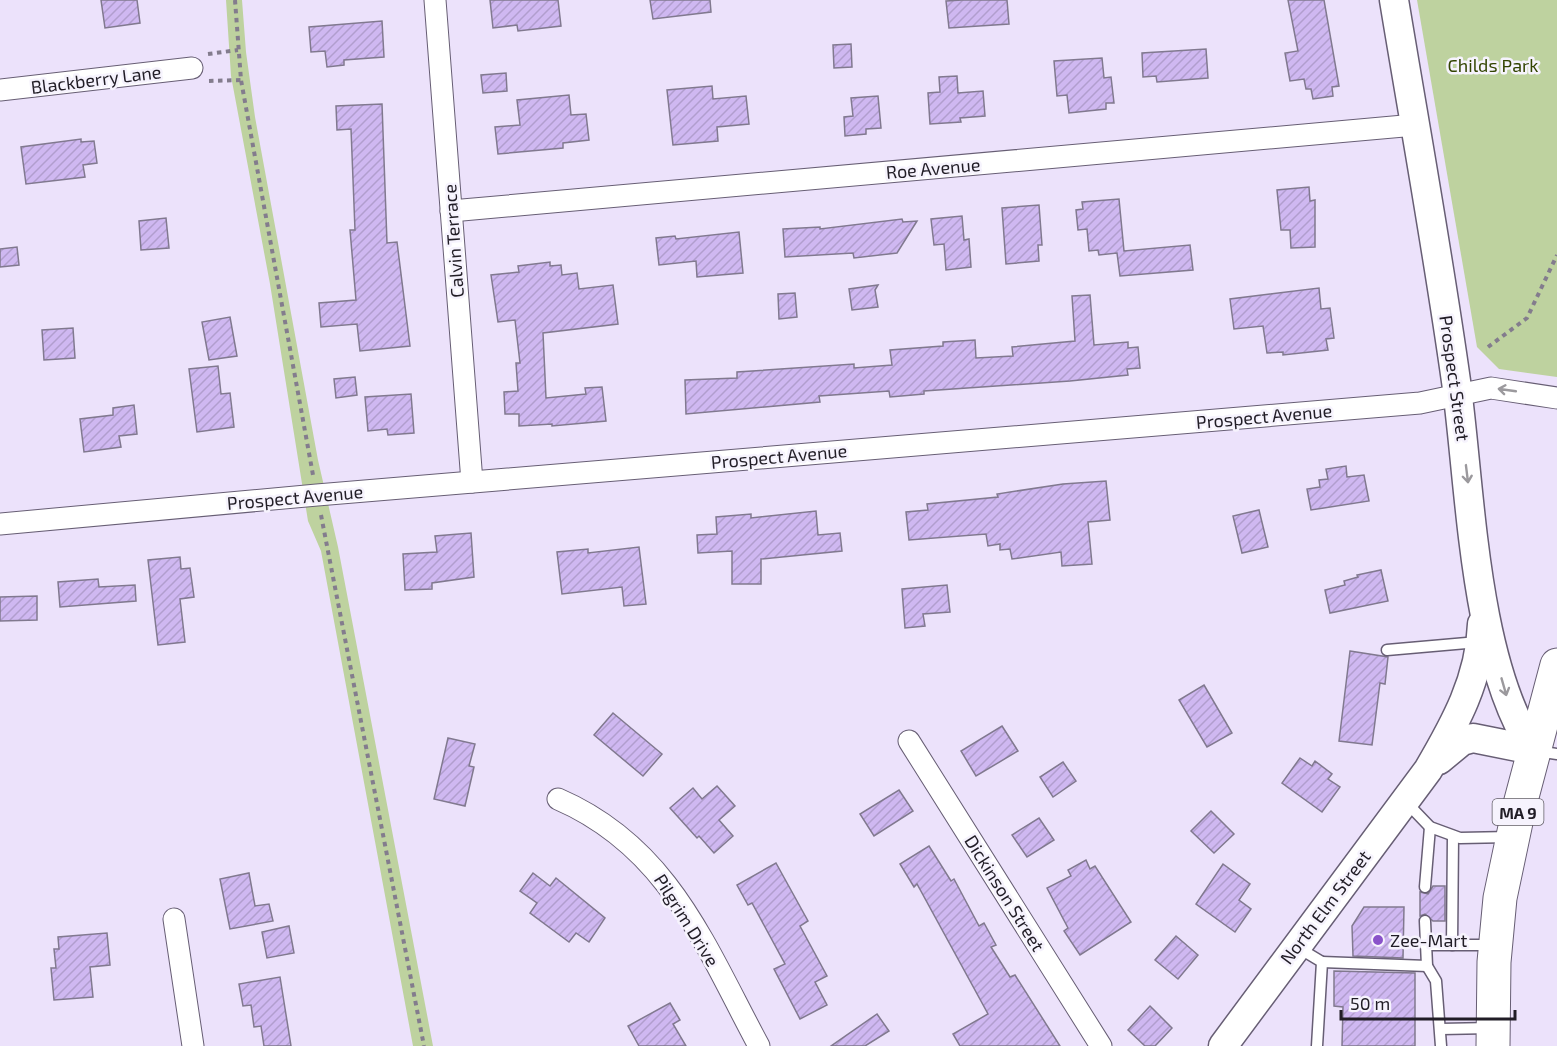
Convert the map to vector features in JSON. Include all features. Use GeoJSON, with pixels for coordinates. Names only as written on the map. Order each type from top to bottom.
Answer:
{"type":"FeatureCollection","features":[{"type":"Feature","properties":{"kind":"highway","name":"MA 9"},"geometry":{"type":"LineString","coordinates":[[1493,1037],[1495,953],[1500,898],[1513,837],[1545,752],[1557,665]]}},
{"type":"Feature","properties":{"kind":"main road","name":"Prospect Street"},"geometry":{"type":"LineString","coordinates":[[1394,0],[1458,395],[1483,601],[1504,691],[1516,725],[1545,752]]}},
{"type":"Feature","properties":{"kind":"main road","name":"North Elm Street"},"geometry":{"type":"LineString","coordinates":[[1223,1046],[1295,946],[1428,770],[1455,724],[1475,672],[1481,642],[1483,601]]}},
{"type":"Feature","properties":{"kind":"main road","name":"North Elm Street"},"geometry":{"type":"LineString","coordinates":[[1428,770],[1453,747],[1473,738],[1545,752]]}},
{"type":"Feature","properties":{"kind":"street","name":"Calvin Terrace"},"geometry":{"type":"LineString","coordinates":[[435,0],[472,482]]}},
{"type":"Feature","properties":{"kind":"street","name":"Blackberry Lane"},"geometry":{"type":"LineString","coordinates":[[0,90],[192,68]]}},
{"type":"Feature","properties":{"kind":"street","name":"Roe Avenue"},"geometry":{"type":"LineString","coordinates":[[451,211],[1415,125]]}},
{"type":"Feature","properties":{"kind":"street","name":"Prospect Avenue"},"geometry":{"type":"LineString","coordinates":[[0,524],[1397,405],[1491,388],[1557,398]]}},
{"type":"Feature","properties":{"kind":"street","name":"Dickinson Street"},"geometry":{"type":"LineString","coordinates":[[909,741],[1101,1046]]}},
{"type":"Feature","properties":{"kind":"street","name":"Pilgrim Drive"},"geometry":{"type":"LineString","coordinates":[[558,799],[586,811],[618,833],[659,873],[693,925],[759,1046]]}},
{"type":"Feature","properties":{"kind":"street"},"geometry":{"type":"LineString","coordinates":[[174,919],[193,1046]]}},
{"type":"Feature","properties":{"kind":"lane"},"geometry":{"type":"LineString","coordinates":[[1387,650],[1481,642]]}},
{"type":"Feature","properties":{"kind":"lane"},"geometry":{"type":"LineString","coordinates":[[1405,800],[1430,827],[1453,836],[1460,838],[1513,837]]}},
{"type":"Feature","properties":{"kind":"lane"},"geometry":{"type":"LineString","coordinates":[[1425,886],[1430,827]]}},
{"type":"Feature","properties":{"kind":"lane"},"geometry":{"type":"LineString","coordinates":[[1452,945],[1453,836]]}},
{"type":"Feature","properties":{"kind":"lane"},"geometry":{"type":"LineString","coordinates":[[1425,921],[1426,966],[1436,981],[1441,1046]]}},
{"type":"Feature","properties":{"kind":"lane"},"geometry":{"type":"LineString","coordinates":[[1425,945],[1452,945],[1495,953]]}},
{"type":"Feature","properties":{"kind":"lane"},"geometry":{"type":"LineString","coordinates":[[1295,946],[1322,962],[1426,966]]}},
{"type":"Feature","properties":{"kind":"lane"},"geometry":{"type":"LineString","coordinates":[[1317,1046],[1322,962]]}},
{"type":"Feature","properties":{"kind":"lane"},"geometry":{"type":"LineString","coordinates":[[1441,1029],[1493,1037]]}},
{"type":"Feature","properties":{"kind":"path"},"geometry":{"type":"LineString","coordinates":[[235,0],[241,80],[314,481]]}},
{"type":"Feature","properties":{"kind":"path"},"geometry":{"type":"LineString","coordinates":[[192,68],[201,82],[241,80]]}},
{"type":"Feature","properties":{"kind":"path"},"geometry":{"type":"LineString","coordinates":[[1488,347],[1527,318],[1557,255]]}},
{"type":"Feature","properties":{"kind":"path"},"geometry":{"type":"LineString","coordinates":[[321,515],[424,1046]]}},
{"type":"Feature","properties":{"kind":"green space"},"geometry":{"type":"Polygon","coordinates":[[[226,0],[242,0],[255,117],[318,460],[338,547],[433,1046],[413,1046],[321,551],[308,521],[270,284],[231,76],[226,0]]]}},
{"type":"Feature","properties":{"kind":"green space","name":"Childs Park"},"geometry":{"type":"Polygon","coordinates":[[[1417,0],[1557,0],[1557,377],[1499,369],[1477,347],[1417,0]]]}},
{"type":"Feature","properties":{"kind":"building"},"geometry":{"type":"Polygon","coordinates":[[[101,0],[137,0],[140,23],[105,28],[101,0]]]}},
{"type":"Feature","properties":{"kind":"building"},"geometry":{"type":"Polygon","coordinates":[[[490,0],[558,0],[561,26],[518,31],[517,25],[493,28],[490,0]]]}},
{"type":"Feature","properties":{"kind":"building"},"geometry":{"type":"Polygon","coordinates":[[[650,0],[710,0],[711,12],[653,19],[650,0]]]}},
{"type":"Feature","properties":{"kind":"building"},"geometry":{"type":"Polygon","coordinates":[[[1007,0],[1009,24],[949,28],[946,1],[1007,0]]]}},
{"type":"Feature","properties":{"kind":"building"},"geometry":{"type":"Polygon","coordinates":[[[1288,0],[1324,0],[1339,86],[1332,87],[1333,96],[1313,99],[1311,89],[1306,89],[1304,79],[1290,81],[1285,53],[1298,51],[1288,0]]]}},
{"type":"Feature","properties":{"kind":"building"},"geometry":{"type":"Polygon","coordinates":[[[382,21],[384,57],[344,60],[344,65],[327,67],[325,51],[311,52],[309,27],[382,21]]]}},
{"type":"Feature","properties":{"kind":"building"},"geometry":{"type":"Polygon","coordinates":[[[851,44],[852,67],[834,68],[833,45],[851,44]]]}},
{"type":"Feature","properties":{"kind":"building"},"geometry":{"type":"Polygon","coordinates":[[[1206,49],[1208,78],[1157,82],[1156,76],[1143,77],[1142,53],[1206,49]]]}},
{"type":"Feature","properties":{"kind":"building"},"geometry":{"type":"Polygon","coordinates":[[[1102,58],[1104,78],[1111,77],[1114,103],[1106,103],[1106,109],[1069,113],[1067,95],[1057,96],[1054,61],[1102,58]]]}},
{"type":"Feature","properties":{"kind":"building"},"geometry":{"type":"Polygon","coordinates":[[[506,73],[507,91],[483,93],[481,75],[506,73]]]}},
{"type":"Feature","properties":{"kind":"building"},"geometry":{"type":"Polygon","coordinates":[[[957,76],[958,93],[983,91],[985,116],[960,118],[961,122],[930,124],[928,93],[940,92],[939,77],[957,76]]]}},
{"type":"Feature","properties":{"kind":"building"},"geometry":{"type":"Polygon","coordinates":[[[712,86],[713,99],[746,96],[749,124],[717,127],[718,141],[673,145],[667,90],[712,86]]]}},
{"type":"Feature","properties":{"kind":"building"},"geometry":{"type":"Polygon","coordinates":[[[569,95],[571,115],[586,114],[589,140],[563,143],[563,148],[498,154],[495,127],[520,125],[517,100],[569,95]]]}},
{"type":"Feature","properties":{"kind":"building"},"geometry":{"type":"Polygon","coordinates":[[[878,96],[881,128],[866,129],[866,134],[845,136],[844,117],[853,116],[851,98],[878,96]]]}},
{"type":"Feature","properties":{"kind":"building"},"geometry":{"type":"Polygon","coordinates":[[[382,104],[387,243],[397,242],[410,346],[360,351],[357,324],[321,327],[319,303],[356,300],[350,230],[355,230],[351,129],[337,130],[336,106],[382,104]]]}},
{"type":"Feature","properties":{"kind":"building"},"geometry":{"type":"Polygon","coordinates":[[[81,139],[81,142],[94,141],[97,163],[83,165],[85,177],[26,184],[21,147],[81,139]]]}},
{"type":"Feature","properties":{"kind":"building"},"geometry":{"type":"Polygon","coordinates":[[[1309,187],[1310,201],[1315,200],[1315,247],[1291,248],[1290,230],[1281,230],[1277,190],[1309,187]]]}},
{"type":"Feature","properties":{"kind":"building"},"geometry":{"type":"Polygon","coordinates":[[[1119,199],[1124,251],[1190,245],[1193,270],[1120,276],[1117,253],[1099,255],[1098,250],[1089,251],[1087,229],[1078,230],[1076,210],[1083,209],[1082,202],[1119,199]]]}},
{"type":"Feature","properties":{"kind":"building"},"geometry":{"type":"Polygon","coordinates":[[[1039,205],[1042,245],[1038,245],[1039,261],[1006,264],[1002,208],[1039,205]]]}},
{"type":"Feature","properties":{"kind":"building"},"geometry":{"type":"Polygon","coordinates":[[[962,216],[964,240],[969,239],[971,267],[946,270],[944,244],[934,245],[931,219],[962,216]]]}},
{"type":"Feature","properties":{"kind":"building"},"geometry":{"type":"Polygon","coordinates":[[[166,218],[169,248],[141,250],[139,221],[166,218]]]}},
{"type":"Feature","properties":{"kind":"building"},"geometry":{"type":"Polygon","coordinates":[[[902,219],[903,222],[917,221],[897,253],[854,258],[853,253],[785,257],[783,229],[820,227],[820,229],[902,219]]]}},
{"type":"Feature","properties":{"kind":"building"},"geometry":{"type":"Polygon","coordinates":[[[739,232],[743,273],[697,277],[696,261],[659,265],[656,238],[675,236],[676,239],[739,232]]]}},
{"type":"Feature","properties":{"kind":"building"},"geometry":{"type":"Polygon","coordinates":[[[17,247],[19,265],[0,267],[0,249],[17,247]]]}},
{"type":"Feature","properties":{"kind":"building"},"geometry":{"type":"Polygon","coordinates":[[[550,262],[550,266],[561,265],[562,275],[577,273],[579,289],[613,285],[618,324],[543,333],[546,398],[586,394],[585,388],[602,387],[606,421],[552,426],[552,424],[519,426],[519,414],[505,414],[504,392],[518,391],[516,363],[520,363],[515,320],[498,322],[491,275],[519,272],[518,266],[550,262]]]}},
{"type":"Feature","properties":{"kind":"building"},"geometry":{"type":"Polygon","coordinates":[[[878,285],[875,290],[878,307],[852,310],[849,289],[878,285]]]}},
{"type":"Feature","properties":{"kind":"building"},"geometry":{"type":"Polygon","coordinates":[[[1319,288],[1321,309],[1330,308],[1334,338],[1326,339],[1328,350],[1283,355],[1283,352],[1267,353],[1263,326],[1234,329],[1230,299],[1319,288]]]}},
{"type":"Feature","properties":{"kind":"building"},"geometry":{"type":"Polygon","coordinates":[[[795,293],[797,317],[779,319],[778,294],[795,293]]]}},
{"type":"Feature","properties":{"kind":"building"},"geometry":{"type":"Polygon","coordinates":[[[1090,295],[1094,345],[1128,342],[1128,348],[1138,347],[1140,368],[1127,369],[1128,375],[924,391],[924,394],[890,397],[889,391],[819,396],[820,402],[686,414],[685,380],[737,378],[737,372],[854,364],[854,368],[892,365],[890,350],[943,346],[943,342],[975,340],[976,358],[1013,356],[1012,347],[1075,341],[1072,296],[1090,295]]]}},
{"type":"Feature","properties":{"kind":"building"},"geometry":{"type":"Polygon","coordinates":[[[230,317],[237,356],[209,360],[202,322],[230,317]]]}},
{"type":"Feature","properties":{"kind":"building"},"geometry":{"type":"Polygon","coordinates":[[[73,328],[75,358],[44,360],[42,330],[73,328]]]}},
{"type":"Feature","properties":{"kind":"building"},"geometry":{"type":"Polygon","coordinates":[[[218,366],[221,394],[230,393],[234,427],[197,432],[189,369],[218,366]]]}},
{"type":"Feature","properties":{"kind":"building"},"geometry":{"type":"Polygon","coordinates":[[[355,377],[357,395],[336,398],[334,379],[355,377]]]}},
{"type":"Feature","properties":{"kind":"building"},"geometry":{"type":"Polygon","coordinates":[[[411,394],[414,433],[388,435],[387,429],[368,431],[365,397],[411,394]]]}},
{"type":"Feature","properties":{"kind":"building"},"geometry":{"type":"Polygon","coordinates":[[[134,405],[137,434],[119,436],[121,447],[84,452],[80,419],[113,415],[113,408],[134,405]]]}},
{"type":"Feature","properties":{"kind":"building"},"geometry":{"type":"Polygon","coordinates":[[[1346,466],[1347,477],[1364,475],[1369,501],[1311,510],[1307,489],[1320,487],[1319,480],[1328,479],[1326,469],[1346,466]]]}},
{"type":"Feature","properties":{"kind":"building"},"geometry":{"type":"Polygon","coordinates":[[[1106,481],[1110,520],[1088,522],[1092,564],[1062,566],[1061,552],[1012,559],[1010,549],[1000,550],[1000,544],[988,546],[986,534],[909,540],[906,512],[928,510],[927,504],[998,497],[997,494],[1063,484],[1106,481]]]}},
{"type":"Feature","properties":{"kind":"building"},"geometry":{"type":"Polygon","coordinates":[[[1259,510],[1268,547],[1242,553],[1233,516],[1259,510]]]}},
{"type":"Feature","properties":{"kind":"building"},"geometry":{"type":"Polygon","coordinates":[[[816,511],[818,535],[840,533],[842,551],[761,559],[761,584],[732,584],[732,551],[698,553],[697,535],[717,534],[716,517],[751,514],[751,518],[816,511]]]}},
{"type":"Feature","properties":{"kind":"building"},"geometry":{"type":"Polygon","coordinates":[[[471,533],[474,577],[432,583],[432,589],[405,590],[403,554],[437,552],[435,536],[471,533]]]}},
{"type":"Feature","properties":{"kind":"building"},"geometry":{"type":"Polygon","coordinates":[[[639,547],[646,604],[624,606],[622,587],[562,594],[557,552],[588,549],[588,553],[639,547]]]}},
{"type":"Feature","properties":{"kind":"building"},"geometry":{"type":"Polygon","coordinates":[[[180,557],[181,569],[190,568],[194,597],[180,599],[185,642],[158,645],[148,560],[180,557]]]}},
{"type":"Feature","properties":{"kind":"building"},"geometry":{"type":"Polygon","coordinates":[[[1381,570],[1388,601],[1330,613],[1325,590],[1345,585],[1344,581],[1358,577],[1357,575],[1381,570]]]}},
{"type":"Feature","properties":{"kind":"building"},"geometry":{"type":"Polygon","coordinates":[[[98,579],[99,587],[135,585],[136,601],[60,607],[58,582],[98,579]]]}},
{"type":"Feature","properties":{"kind":"building"},"geometry":{"type":"Polygon","coordinates":[[[947,585],[950,612],[923,614],[925,626],[905,628],[902,589],[947,585]]]}},
{"type":"Feature","properties":{"kind":"building"},"geometry":{"type":"Polygon","coordinates":[[[37,596],[37,620],[0,621],[0,597],[37,596]]]}},
{"type":"Feature","properties":{"kind":"building"},"geometry":{"type":"Polygon","coordinates":[[[1350,651],[1388,657],[1385,684],[1380,683],[1372,745],[1339,741],[1350,651]]]}},
{"type":"Feature","properties":{"kind":"building"},"geometry":{"type":"Polygon","coordinates":[[[1204,685],[1232,733],[1207,747],[1179,700],[1204,685]]]}},
{"type":"Feature","properties":{"kind":"building"},"geometry":{"type":"Polygon","coordinates":[[[613,713],[662,754],[643,776],[594,735],[613,713]]]}},
{"type":"Feature","properties":{"kind":"building"},"geometry":{"type":"Polygon","coordinates":[[[1002,726],[1018,751],[976,776],[961,751],[1002,726]]]}},
{"type":"Feature","properties":{"kind":"building"},"geometry":{"type":"Polygon","coordinates":[[[448,738],[475,744],[469,766],[474,767],[465,806],[434,799],[448,738]]]}},
{"type":"Feature","properties":{"kind":"building"},"geometry":{"type":"Polygon","coordinates":[[[1300,758],[1312,766],[1315,761],[1332,774],[1328,779],[1340,787],[1322,812],[1282,783],[1300,758]]]}},
{"type":"Feature","properties":{"kind":"building"},"geometry":{"type":"Polygon","coordinates":[[[1063,762],[1076,781],[1053,797],[1040,777],[1063,762]]]}},
{"type":"Feature","properties":{"kind":"building"},"geometry":{"type":"Polygon","coordinates":[[[717,786],[735,806],[719,820],[733,836],[714,853],[670,808],[693,788],[702,799],[717,786]]]}},
{"type":"Feature","properties":{"kind":"building"},"geometry":{"type":"Polygon","coordinates":[[[899,790],[913,811],[874,836],[860,814],[899,790]]]}},
{"type":"Feature","properties":{"kind":"building"},"geometry":{"type":"Polygon","coordinates":[[[1211,811],[1234,834],[1214,853],[1191,831],[1211,811]]]}},
{"type":"Feature","properties":{"kind":"building"},"geometry":{"type":"Polygon","coordinates":[[[1039,818],[1054,840],[1027,857],[1012,835],[1039,818]]]}},
{"type":"Feature","properties":{"kind":"building"},"geometry":{"type":"Polygon","coordinates":[[[929,846],[951,881],[954,879],[979,926],[984,923],[996,945],[991,947],[1010,977],[1015,975],[1060,1046],[960,1046],[953,1034],[988,1014],[917,884],[914,887],[900,864],[929,846]]]}},
{"type":"Feature","properties":{"kind":"building"},"geometry":{"type":"Polygon","coordinates":[[[1086,860],[1090,869],[1095,866],[1131,922],[1080,955],[1064,931],[1068,928],[1047,888],[1071,876],[1068,870],[1086,860]]]}},
{"type":"Feature","properties":{"kind":"building"},"geometry":{"type":"Polygon","coordinates":[[[776,863],[808,921],[800,926],[827,976],[815,982],[827,1005],[800,1019],[774,969],[785,964],[752,903],[748,905],[737,885],[776,863]]]}},
{"type":"Feature","properties":{"kind":"building"},"geometry":{"type":"Polygon","coordinates":[[[1223,864],[1250,884],[1239,900],[1251,909],[1235,932],[1196,904],[1223,864]]]}},
{"type":"Feature","properties":{"kind":"building"},"geometry":{"type":"Polygon","coordinates":[[[249,873],[255,906],[269,904],[273,921],[230,929],[220,879],[249,873]]]}},
{"type":"Feature","properties":{"kind":"building"},"geometry":{"type":"Polygon","coordinates":[[[533,873],[550,886],[556,878],[605,918],[589,942],[576,933],[569,942],[530,913],[537,903],[520,891],[533,873]]]}},
{"type":"Feature","properties":{"kind":"building"},"geometry":{"type":"Polygon","coordinates":[[[1433,886],[1445,886],[1445,921],[1433,921],[1425,914],[1420,916],[1420,892],[1428,894],[1433,886]]]}},
{"type":"Feature","properties":{"kind":"building","name":"Zee-Mart"},"geometry":{"type":"Polygon","coordinates":[[[1364,907],[1404,907],[1403,958],[1353,956],[1352,926],[1364,907]]]}},
{"type":"Feature","properties":{"kind":"building"},"geometry":{"type":"Polygon","coordinates":[[[289,926],[294,953],[267,958],[262,932],[289,926]]]}},
{"type":"Feature","properties":{"kind":"building"},"geometry":{"type":"Polygon","coordinates":[[[107,933],[110,965],[90,967],[93,997],[54,1000],[51,968],[56,968],[54,949],[59,949],[58,937],[107,933]]]}},
{"type":"Feature","properties":{"kind":"building"},"geometry":{"type":"Polygon","coordinates":[[[1176,936],[1198,955],[1178,979],[1155,960],[1176,936]]]}},
{"type":"Feature","properties":{"kind":"building"},"geometry":{"type":"Polygon","coordinates":[[[1334,971],[1415,973],[1415,1046],[1342,1046],[1343,1007],[1334,1006],[1334,971]]]}},
{"type":"Feature","properties":{"kind":"building"},"geometry":{"type":"Polygon","coordinates":[[[280,977],[291,1046],[264,1046],[261,1026],[254,1027],[251,1005],[243,1006],[239,984],[280,977]]]}},
{"type":"Feature","properties":{"kind":"building"},"geometry":{"type":"Polygon","coordinates":[[[670,1003],[680,1020],[673,1024],[686,1046],[639,1046],[628,1026],[670,1003]]]}},
{"type":"Feature","properties":{"kind":"building"},"geometry":{"type":"Polygon","coordinates":[[[1150,1006],[1172,1028],[1155,1046],[1145,1046],[1128,1030],[1150,1006]]]}},
{"type":"Feature","properties":{"kind":"building"},"geometry":{"type":"Polygon","coordinates":[[[877,1014],[889,1031],[865,1046],[831,1046],[877,1014]]]}},
{"type":"Feature","properties":{"kind":"place","name":"Zee-Mart"},"geometry":{"type":"Point","coordinates":[1378,940]}}]}
